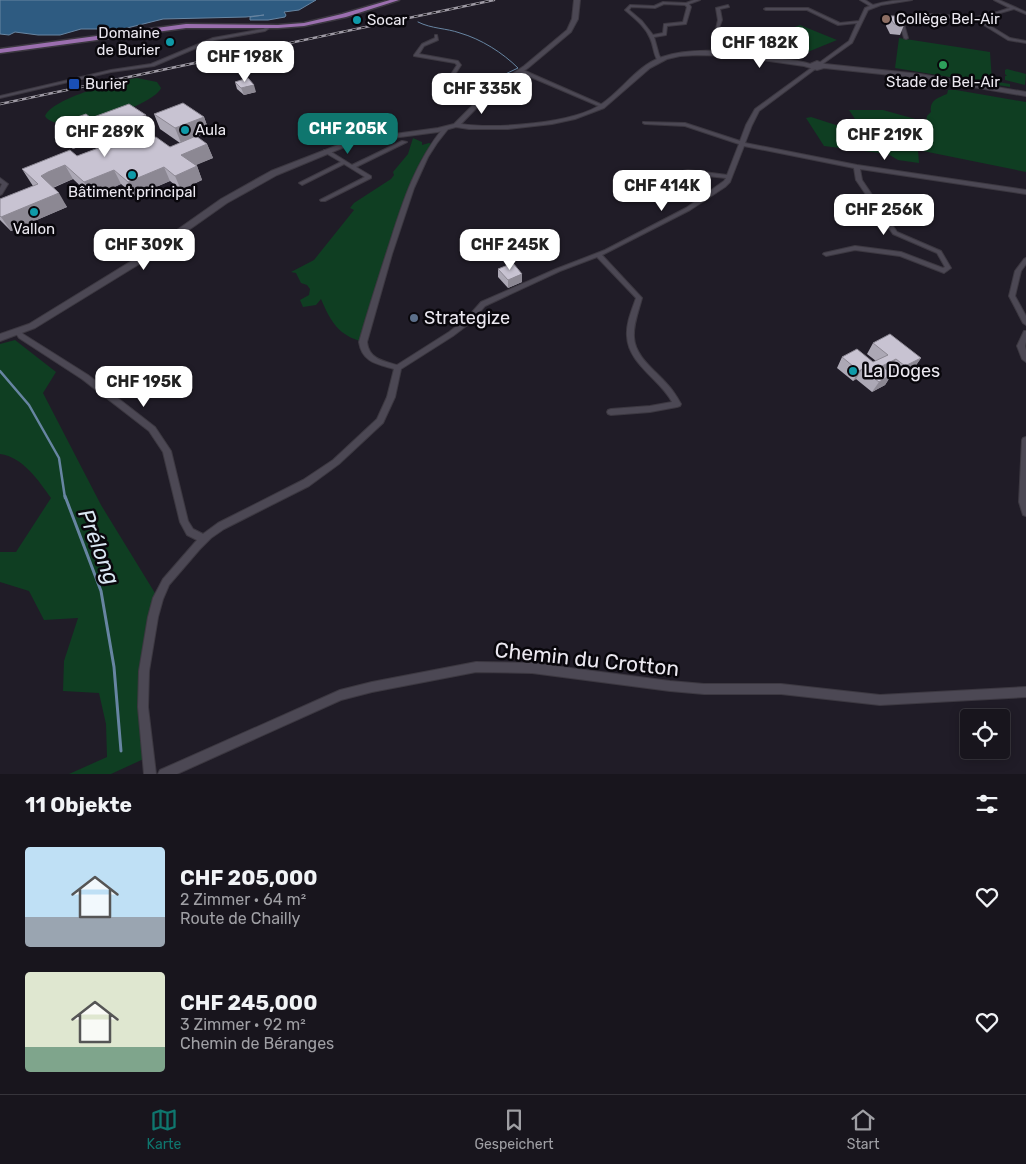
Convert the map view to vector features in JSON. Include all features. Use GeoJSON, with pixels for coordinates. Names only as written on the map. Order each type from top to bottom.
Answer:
{"type":"FeatureCollection","features":[{"type":"Feature","properties":{"kind":"main road"},"geometry":{"type":"LineString","coordinates":[[0,51],[109,38],[179,27],[215,24],[269,26],[318,22],[396,0]]}},
{"type":"Feature","properties":{"kind":"street"},"geometry":{"type":"LineString","coordinates":[[0,338],[18,332],[58,310],[146,256],[232,196],[274,173],[353,141],[445,129],[456,125],[496,87],[521,71],[569,31],[575,19],[577,0]]}},
{"type":"Feature","properties":{"kind":"street"},"geometry":{"type":"LineString","coordinates":[[660,60],[656,55],[651,36],[634,14],[627,10],[628,8],[655,7],[663,3],[686,4],[698,0]]}},
{"type":"Feature","properties":{"kind":"street"},"geometry":{"type":"LineString","coordinates":[[862,0],[872,6]]}},
{"type":"Feature","properties":{"kind":"street"},"geometry":{"type":"LineString","coordinates":[[150,774],[142,707],[144,671],[152,617],[166,582],[204,539],[221,526],[306,483],[336,462],[380,421],[391,397],[398,368],[468,321],[483,304],[558,270],[598,255],[688,210],[723,186],[758,110],[851,42],[866,9],[872,6],[910,0]]}},
{"type":"Feature","properties":{"kind":"street"},"geometry":{"type":"LineString","coordinates":[[996,0],[1026,13]]}},
{"type":"Feature","properties":{"kind":"street"},"geometry":{"type":"LineString","coordinates":[[651,36],[664,34],[668,24],[685,23],[690,7],[686,4]]}},
{"type":"Feature","properties":{"kind":"street"},"geometry":{"type":"LineString","coordinates":[[728,6],[718,8],[720,20],[717,28],[719,32],[728,36],[747,34],[756,36],[759,39],[750,48],[752,51],[775,60]]}},
{"type":"Feature","properties":{"kind":"street"},"geometry":{"type":"LineString","coordinates":[[906,38],[902,24],[909,18],[926,16],[975,18],[1013,8]]}},
{"type":"Feature","properties":{"kind":"street"},"geometry":{"type":"LineString","coordinates":[[766,9],[808,9],[839,24],[859,22]]}},
{"type":"Feature","properties":{"kind":"street"},"geometry":{"type":"LineString","coordinates":[[975,18],[1000,34],[1023,42]]}},
{"type":"Feature","properties":{"kind":"street"},"geometry":{"type":"LineString","coordinates":[[0,97],[111,71],[147,66],[214,39],[262,31],[269,26]]}},
{"type":"Feature","properties":{"kind":"street"},"geometry":{"type":"LineString","coordinates":[[436,36],[437,39],[423,45],[416,55],[457,62],[459,65],[452,76],[454,79],[496,87]]}},
{"type":"Feature","properties":{"kind":"street"},"geometry":{"type":"LineString","coordinates":[[456,125],[480,128],[551,122],[582,116],[603,106],[660,60],[690,54],[775,60],[920,76],[1026,94]]}},
{"type":"Feature","properties":{"kind":"street"},"geometry":{"type":"LineString","coordinates":[[521,71],[603,106]]}},
{"type":"Feature","properties":{"kind":"street"},"geometry":{"type":"LineString","coordinates":[[646,123],[686,125],[742,143],[857,167],[1026,192]]}},
{"type":"Feature","properties":{"kind":"street"},"geometry":{"type":"LineString","coordinates":[[398,368],[369,357],[363,348],[363,342],[372,307],[412,189],[423,161],[445,129]]}},
{"type":"Feature","properties":{"kind":"street"},"geometry":{"type":"LineString","coordinates":[[352,167],[404,142]]}},
{"type":"Feature","properties":{"kind":"street"},"geometry":{"type":"LineString","coordinates":[[323,200],[369,177],[326,151]]}},
{"type":"Feature","properties":{"kind":"street"},"geometry":{"type":"LineString","coordinates":[[302,183],[345,162]]}},
{"type":"Feature","properties":{"kind":"street"},"geometry":{"type":"LineString","coordinates":[[826,254],[854,248],[901,254],[944,271],[948,268],[939,252],[901,238],[895,233],[859,180],[857,167]]}},
{"type":"Feature","properties":{"kind":"street"},"geometry":{"type":"LineString","coordinates":[[638,182],[688,172],[728,177]]}},
{"type":"Feature","properties":{"kind":"street"},"geometry":{"type":"LineString","coordinates":[[0,180],[5,184],[0,193]]}},
{"type":"Feature","properties":{"kind":"street"},"geometry":{"type":"LineString","coordinates":[[598,255],[639,298],[630,338],[638,359],[655,375],[674,397],[677,404],[650,409],[611,412]]}},
{"type":"Feature","properties":{"kind":"street"},"geometry":{"type":"LineString","coordinates":[[1026,260],[1018,271],[1012,296],[1026,323]]}},
{"type":"Feature","properties":{"kind":"street"},"geometry":{"type":"LineString","coordinates":[[18,332],[21,336],[85,377],[152,429],[167,452],[186,528],[195,536],[204,539]]}},
{"type":"Feature","properties":{"kind":"street"},"geometry":{"type":"LineString","coordinates":[[1026,333],[1021,346],[1026,359]]}},
{"type":"Feature","properties":{"kind":"street"},"geometry":{"type":"LineString","coordinates":[[1026,440],[1023,502],[1026,512]]}},
{"type":"Feature","properties":{"kind":"street","name":"Chemin du Crotton"},"geometry":{"type":"LineString","coordinates":[[164,774],[340,695],[476,667],[532,668],[670,686],[704,689],[781,689],[880,700],[1026,692]]}},
{"type":"Feature","properties":{"kind":"green space"},"geometry":{"type":"Polygon","coordinates":[[[800,25],[837,40],[793,58],[755,42],[800,25]]]}},
{"type":"Feature","properties":{"kind":"green space","name":"Stade de Bel-Air"},"geometry":{"type":"Polygon","coordinates":[[[899,38],[990,52],[992,81],[1010,84],[1010,87],[895,68],[899,38]]]}},
{"type":"Feature","properties":{"kind":"green space"},"geometry":{"type":"Polygon","coordinates":[[[1005,70],[1026,74],[1025,85],[1005,80],[1005,76],[1007,76],[1005,70]]]}},
{"type":"Feature","properties":{"kind":"green space"},"geometry":{"type":"Polygon","coordinates":[[[137,78],[157,82],[161,88],[155,95],[142,103],[106,117],[86,122],[68,124],[54,122],[45,116],[59,103],[86,91],[137,78]]]}},
{"type":"Feature","properties":{"kind":"green space"},"geometry":{"type":"Polygon","coordinates":[[[948,90],[1026,102],[1026,172],[918,150],[919,163],[898,160],[888,154],[824,146],[806,118],[811,117],[836,125],[859,125],[849,110],[883,110],[926,122],[927,116],[931,112],[931,105],[937,99],[947,94],[948,90]]]}},
{"type":"Feature","properties":{"kind":"green space"},"geometry":{"type":"Polygon","coordinates":[[[413,138],[422,142],[422,145],[432,144],[421,160],[412,185],[363,342],[347,336],[336,326],[321,299],[316,305],[303,307],[300,300],[309,295],[310,289],[307,285],[301,283],[296,273],[291,272],[314,260],[354,210],[350,208],[354,203],[391,179],[394,175],[393,172],[408,154],[413,138]]]}},
{"type":"Feature","properties":{"kind":"green space"},"geometry":{"type":"Polygon","coordinates":[[[15,340],[56,372],[43,393],[101,505],[158,598],[144,671],[148,757],[111,774],[69,774],[107,757],[106,724],[99,693],[63,691],[64,661],[78,618],[44,620],[29,591],[0,582],[0,552],[16,552],[51,498],[30,471],[16,460],[0,454],[0,344],[15,340]]]}},
{"type":"Feature","properties":{"kind":"water"},"geometry":{"type":"Polygon","coordinates":[[[0,0],[316,0],[299,10],[284,12],[285,17],[268,20],[250,20],[250,17],[264,15],[163,19],[123,29],[81,29],[60,35],[15,32],[9,35],[0,34],[0,0]]]}},
{"type":"Feature","properties":{"kind":"building"},"geometry":{"type":"Polygon","coordinates":[[[889,16],[899,16],[904,25],[894,24],[889,16]]]}},
{"type":"Feature","properties":{"kind":"building"},"geometry":{"type":"Polygon","coordinates":[[[248,78],[254,85],[241,88],[235,82],[248,78]]]}},
{"type":"Feature","properties":{"kind":"building"},"geometry":{"type":"Polygon","coordinates":[[[183,103],[204,117],[175,128],[154,114],[183,103]]]}},
{"type":"Feature","properties":{"kind":"building"},"geometry":{"type":"Polygon","coordinates":[[[129,104],[146,115],[122,124],[144,141],[156,137],[170,147],[196,136],[207,144],[181,155],[197,166],[175,176],[164,167],[128,182],[114,170],[84,182],[65,165],[41,176],[59,193],[0,216],[0,199],[38,184],[22,169],[70,150],[77,156],[125,138],[113,128],[106,131],[96,123],[66,135],[60,129],[63,128],[58,124],[86,114],[91,118],[129,104]]]}},
{"type":"Feature","properties":{"kind":"building"},"geometry":{"type":"Polygon","coordinates":[[[513,263],[522,274],[508,280],[498,269],[513,263]]]}},
{"type":"Feature","properties":{"kind":"building"},"geometry":{"type":"Polygon","coordinates":[[[890,334],[921,358],[905,366],[896,359],[882,366],[892,374],[879,382],[862,369],[859,371],[842,357],[857,349],[873,362],[888,355],[873,343],[890,334]]]}},
{"type":"Feature","properties":{"kind":"waterway"},"geometry":{"type":"LineString","coordinates":[[418,22],[428,26],[455,31],[476,39],[499,52],[518,68],[497,78],[492,83]]}},
{"type":"Feature","properties":{"kind":"waterway"},"geometry":{"type":"LineString","coordinates":[[481,89],[485,86]]}},
{"type":"Feature","properties":{"kind":"waterway","name":"Prélong"},"geometry":{"type":"LineString","coordinates":[[0,371],[29,405],[59,458],[65,498]]}},
{"type":"Feature","properties":{"kind":"waterway","name":"Prélong"},"geometry":{"type":"LineString","coordinates":[[65,496],[101,591],[114,667],[121,751]]}},
{"type":"Feature","properties":{"kind":"railway"},"geometry":{"type":"LineString","coordinates":[[0,104],[494,0]]}},
{"type":"Feature","properties":{"kind":"place","name":"Collège Bel-Air"},"geometry":{"type":"Point","coordinates":[886,19]}},
{"type":"Feature","properties":{"kind":"place","name":"Socar"},"geometry":{"type":"Point","coordinates":[357,20]}},
{"type":"Feature","properties":{"kind":"place","name":"Domaine de Burier"},"geometry":{"type":"Point","coordinates":[170,42]}},
{"type":"Feature","properties":{"kind":"place","name":"Stade de Bel-Air"},"geometry":{"type":"Point","coordinates":[943,65]}},
{"type":"Feature","properties":{"kind":"place","name":"Burier"},"geometry":{"type":"Point","coordinates":[74,84]}},
{"type":"Feature","properties":{"kind":"place","name":"Aula"},"geometry":{"type":"Point","coordinates":[185,130]}},
{"type":"Feature","properties":{"kind":"place","name":"Bâtiment principal"},"geometry":{"type":"Point","coordinates":[132,175]}},
{"type":"Feature","properties":{"kind":"place","name":"Vallon"},"geometry":{"type":"Point","coordinates":[34,212]}},
{"type":"Feature","properties":{"kind":"place","name":"Strategize"},"geometry":{"type":"Point","coordinates":[414,318]}},
{"type":"Feature","properties":{"kind":"place","name":"La Doges"},"geometry":{"type":"Point","coordinates":[853,371]}}]}
